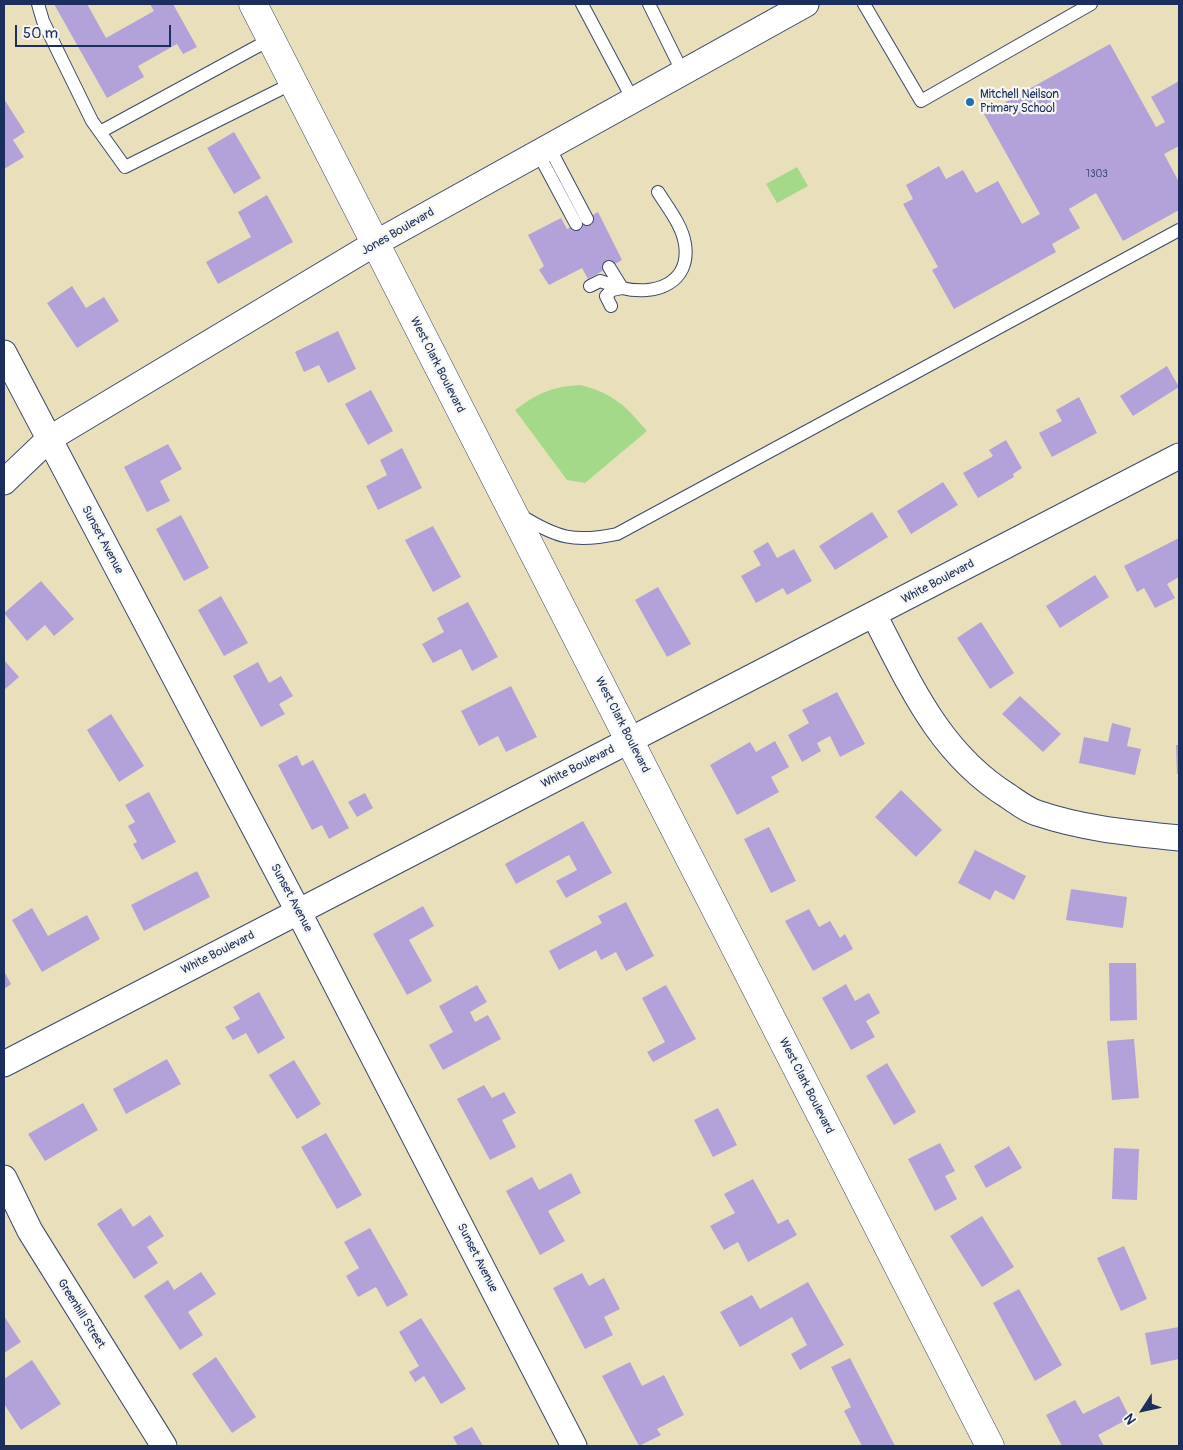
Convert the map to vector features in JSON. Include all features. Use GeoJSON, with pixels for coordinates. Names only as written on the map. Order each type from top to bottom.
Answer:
{"type":"FeatureCollection","features":[{"type":"Feature","properties":{"kind":"street","name":"West Clark Boulevard"},"geometry":{"type":"LineString","coordinates":[[253,4],[990,1446]]}},
{"type":"Feature","properties":{"kind":"street","name":"Jones Boulevard"},"geometry":{"type":"LineString","coordinates":[[4,482],[48,439],[374,244],[806,4]]}},
{"type":"Feature","properties":{"kind":"street","name":"Sunset Avenue"},"geometry":{"type":"LineString","coordinates":[[4,353],[298,911],[574,1446]]}},
{"type":"Feature","properties":{"kind":"street","name":"White Boulevard"},"geometry":{"type":"LineString","coordinates":[[4,1064],[1179,456]]}},
{"type":"Feature","properties":{"kind":"street"},"geometry":{"type":"LineString","coordinates":[[874,615],[922,708],[958,755],[990,785],[1035,813],[1099,830],[1179,838]]}},
{"type":"Feature","properties":{"kind":"street","name":"Greenhill Street"},"geometry":{"type":"LineString","coordinates":[[4,1178],[30,1231],[164,1446]]}},
{"type":"Feature","properties":{"kind":"lane"},"geometry":{"type":"LineString","coordinates":[[38,4],[44,21],[92,121],[125,167],[293,83]]}},
{"type":"Feature","properties":{"kind":"lane"},"geometry":{"type":"LineString","coordinates":[[582,4],[633,100]]}},
{"type":"Feature","properties":{"kind":"lane"},"geometry":{"type":"LineString","coordinates":[[649,4],[683,73]]}},
{"type":"Feature","properties":{"kind":"lane"},"geometry":{"type":"LineString","coordinates":[[864,4],[921,101],[1091,4]]}},
{"type":"Feature","properties":{"kind":"lane"},"geometry":{"type":"LineString","coordinates":[[100,132],[271,39]]}},
{"type":"Feature","properties":{"kind":"lane"},"geometry":{"type":"LineString","coordinates":[[544,150],[582,221]]}},
{"type":"Feature","properties":{"kind":"lane"},"geometry":{"type":"LineString","coordinates":[[590,286],[600,281],[638,292],[655,291],[668,285],[679,272],[685,259],[686,246],[682,233],[658,192]]}},
{"type":"Feature","properties":{"kind":"lane"},"geometry":{"type":"LineString","coordinates":[[512,511],[548,533],[588,540],[617,534],[1179,230]]}},
{"type":"Feature","properties":{"kind":"lane"},"geometry":{"type":"LineString","coordinates":[[609,284],[605,269],[622,288]]}},
{"type":"Feature","properties":{"kind":"lane"},"geometry":{"type":"LineString","coordinates":[[612,306],[606,296],[612,290],[622,288]]}},
{"type":"Feature","properties":{"kind":"green space"},"geometry":{"type":"Polygon","coordinates":[[[797,167],[808,186],[777,203],[766,184],[797,167]]]}},
{"type":"Feature","properties":{"kind":"green space"},"geometry":{"type":"Polygon","coordinates":[[[580,385],[610,396],[632,414],[647,431],[585,483],[567,480],[515,410],[545,392],[561,387],[580,385]]]}},
{"type":"Feature","properties":{"kind":"building"},"geometry":{"type":"Polygon","coordinates":[[[54,4],[87,4],[106,38],[154,11],[150,4],[173,4],[197,47],[183,54],[177,44],[138,66],[144,77],[107,98],[54,4]]]}},
{"type":"Feature","properties":{"kind":"building","name":"Mitchell Neilson Primary School"},"geometry":{"type":"Polygon","coordinates":[[[1110,44],[1156,127],[1165,122],[1151,97],[1179,81],[1179,146],[1164,154],[1179,182],[1179,210],[1123,241],[1096,193],[1069,209],[1080,228],[1052,244],[1056,252],[954,309],[932,270],[938,267],[903,204],[913,199],[906,185],[939,166],[946,179],[963,170],[976,193],[998,181],[1022,224],[1040,214],[984,114],[1110,44]]]}},
{"type":"Feature","properties":{"kind":"building"},"geometry":{"type":"Polygon","coordinates":[[[4,99],[25,132],[13,140],[24,157],[4,169],[4,99]]]}},
{"type":"Feature","properties":{"kind":"building"},"geometry":{"type":"Polygon","coordinates":[[[234,132],[261,178],[234,194],[207,148],[234,132]]]}},
{"type":"Feature","properties":{"kind":"building"},"geometry":{"type":"Polygon","coordinates":[[[267,195],[293,242],[218,284],[206,262],[251,237],[238,212],[267,195]]]}},
{"type":"Feature","properties":{"kind":"building"},"geometry":{"type":"Polygon","coordinates":[[[598,212],[622,260],[588,279],[582,268],[549,285],[539,270],[544,266],[528,235],[561,218],[567,229],[598,212]]]}},
{"type":"Feature","properties":{"kind":"building"},"geometry":{"type":"Polygon","coordinates":[[[72,286],[86,308],[104,297],[119,321],[77,348],[47,303],[72,286]]]}},
{"type":"Feature","properties":{"kind":"building"},"geometry":{"type":"Polygon","coordinates":[[[338,331],[356,369],[328,383],[319,365],[304,372],[295,352],[338,331]]]}},
{"type":"Feature","properties":{"kind":"building"},"geometry":{"type":"Polygon","coordinates":[[[1167,366],[1179,387],[1133,416],[1120,396],[1167,366]]]}},
{"type":"Feature","properties":{"kind":"building"},"geometry":{"type":"Polygon","coordinates":[[[371,390],[393,431],[368,445],[345,404],[371,390]]]}},
{"type":"Feature","properties":{"kind":"building"},"geometry":{"type":"Polygon","coordinates":[[[1079,397],[1097,433],[1052,457],[1039,433],[1062,421],[1056,410],[1079,397]]]}},
{"type":"Feature","properties":{"kind":"building"},"geometry":{"type":"Polygon","coordinates":[[[1006,440],[1022,468],[1013,474],[1014,477],[978,498],[963,473],[993,456],[989,450],[1006,440]]]}},
{"type":"Feature","properties":{"kind":"building"},"geometry":{"type":"Polygon","coordinates":[[[168,444],[182,469],[160,481],[170,501],[147,512],[124,467],[168,444]]]}},
{"type":"Feature","properties":{"kind":"building"},"geometry":{"type":"Polygon","coordinates":[[[402,448],[422,488],[378,510],[366,486],[387,475],[380,460],[402,448]]]}},
{"type":"Feature","properties":{"kind":"building"},"geometry":{"type":"Polygon","coordinates":[[[943,482],[958,505],[911,534],[897,511],[943,482]]]}},
{"type":"Feature","properties":{"kind":"building"},"geometry":{"type":"Polygon","coordinates":[[[872,512],[888,537],[835,570],[819,546],[872,512]]]}},
{"type":"Feature","properties":{"kind":"building"},"geometry":{"type":"Polygon","coordinates":[[[181,515],[209,568],[184,581],[156,529],[181,515]]]}},
{"type":"Feature","properties":{"kind":"building"},"geometry":{"type":"Polygon","coordinates":[[[433,526],[461,577],[433,592],[405,540],[433,526]]]}},
{"type":"Feature","properties":{"kind":"building"},"geometry":{"type":"Polygon","coordinates":[[[1179,538],[1179,577],[1167,584],[1175,598],[1155,608],[1144,588],[1137,592],[1124,566],[1179,538]]]}},
{"type":"Feature","properties":{"kind":"building"},"geometry":{"type":"Polygon","coordinates":[[[768,542],[777,558],[794,549],[812,581],[787,595],[783,588],[756,603],[741,576],[761,565],[753,551],[768,542]]]}},
{"type":"Feature","properties":{"kind":"building"},"geometry":{"type":"Polygon","coordinates":[[[1095,575],[1109,597],[1060,628],[1046,606],[1095,575]]]}},
{"type":"Feature","properties":{"kind":"building"},"geometry":{"type":"Polygon","coordinates":[[[41,581],[74,619],[54,636],[45,625],[27,641],[4,613],[41,581]]]}},
{"type":"Feature","properties":{"kind":"building"},"geometry":{"type":"Polygon","coordinates":[[[658,587],[691,644],[667,657],[635,600],[658,587]]]}},
{"type":"Feature","properties":{"kind":"building"},"geometry":{"type":"Polygon","coordinates":[[[221,596],[248,643],[224,656],[198,610],[221,596]]]}},
{"type":"Feature","properties":{"kind":"building"},"geometry":{"type":"Polygon","coordinates":[[[468,602],[498,657],[472,671],[461,649],[433,663],[422,644],[444,632],[437,618],[468,602]]]}},
{"type":"Feature","properties":{"kind":"building"},"geometry":{"type":"Polygon","coordinates":[[[981,622],[1014,673],[990,689],[957,638],[981,622]]]}},
{"type":"Feature","properties":{"kind":"building"},"geometry":{"type":"Polygon","coordinates":[[[4,660],[19,677],[4,690],[4,660]]]}},
{"type":"Feature","properties":{"kind":"building"},"geometry":{"type":"Polygon","coordinates":[[[258,662],[269,683],[281,676],[293,696],[279,704],[285,714],[261,727],[233,676],[258,662]]]}},
{"type":"Feature","properties":{"kind":"building"},"geometry":{"type":"Polygon","coordinates":[[[511,686],[537,737],[506,752],[498,736],[479,746],[461,711],[511,686]]]}},
{"type":"Feature","properties":{"kind":"building"},"geometry":{"type":"Polygon","coordinates":[[[837,692],[865,744],[840,757],[830,736],[817,743],[821,751],[802,762],[788,735],[809,723],[802,710],[837,692]]]}},
{"type":"Feature","properties":{"kind":"building"},"geometry":{"type":"Polygon","coordinates":[[[1020,696],[1061,734],[1043,752],[1002,714],[1020,696]]]}},
{"type":"Feature","properties":{"kind":"building"},"geometry":{"type":"Polygon","coordinates":[[[111,714],[144,766],[119,782],[87,730],[111,714]]]}},
{"type":"Feature","properties":{"kind":"building"},"geometry":{"type":"Polygon","coordinates":[[[1112,723],[1131,728],[1127,746],[1141,749],[1135,775],[1079,763],[1084,737],[1108,742],[1112,723]]]}},
{"type":"Feature","properties":{"kind":"building"},"geometry":{"type":"Polygon","coordinates":[[[775,741],[789,767],[771,777],[779,792],[737,815],[710,765],[750,742],[756,752],[775,741]]]}},
{"type":"Feature","properties":{"kind":"building"},"geometry":{"type":"Polygon","coordinates":[[[1176,745],[1179,745],[1179,774],[1177,774],[1176,745]]]}},
{"type":"Feature","properties":{"kind":"building"},"geometry":{"type":"Polygon","coordinates":[[[297,755],[302,766],[313,760],[349,828],[329,839],[322,825],[312,830],[278,765],[297,755]]]}},
{"type":"Feature","properties":{"kind":"building"},"geometry":{"type":"Polygon","coordinates":[[[901,790],[942,830],[916,857],[875,817],[901,790]]]}},
{"type":"Feature","properties":{"kind":"building"},"geometry":{"type":"Polygon","coordinates":[[[149,792],[176,842],[142,860],[133,844],[137,842],[128,826],[135,822],[125,805],[149,792]]]}},
{"type":"Feature","properties":{"kind":"building"},"geometry":{"type":"Polygon","coordinates":[[[365,793],[373,808],[357,817],[348,802],[365,793]]]}},
{"type":"Feature","properties":{"kind":"building"},"geometry":{"type":"Polygon","coordinates":[[[583,821],[612,873],[566,898],[556,881],[577,870],[569,855],[516,884],[505,864],[583,821]]]}},
{"type":"Feature","properties":{"kind":"building"},"geometry":{"type":"Polygon","coordinates":[[[769,827],[796,881],[771,893],[744,839],[769,827]]]}},
{"type":"Feature","properties":{"kind":"building"},"geometry":{"type":"Polygon","coordinates":[[[975,850],[1026,876],[1014,900],[995,890],[990,900],[958,883],[975,850]]]}},
{"type":"Feature","properties":{"kind":"building"},"geometry":{"type":"Polygon","coordinates":[[[197,871],[210,897],[144,931],[131,905],[197,871]]]}},
{"type":"Feature","properties":{"kind":"building"},"geometry":{"type":"Polygon","coordinates":[[[1071,889],[1127,897],[1123,928],[1066,920],[1071,889]]]}},
{"type":"Feature","properties":{"kind":"building"},"geometry":{"type":"Polygon","coordinates":[[[626,902],[654,956],[626,971],[616,952],[601,960],[596,950],[559,970],[549,951],[602,923],[598,916],[626,902]]]}},
{"type":"Feature","properties":{"kind":"building"},"geometry":{"type":"Polygon","coordinates":[[[423,906],[434,926],[409,940],[432,981],[407,995],[373,934],[423,906]]]}},
{"type":"Feature","properties":{"kind":"building"},"geometry":{"type":"Polygon","coordinates":[[[32,908],[48,936],[87,915],[100,939],[42,972],[12,920],[32,908]]]}},
{"type":"Feature","properties":{"kind":"building"},"geometry":{"type":"Polygon","coordinates":[[[809,909],[819,927],[830,921],[840,938],[845,934],[853,949],[813,971],[785,921],[809,909]]]}},
{"type":"Feature","properties":{"kind":"building"},"geometry":{"type":"Polygon","coordinates":[[[1109,963],[1136,963],[1137,1020],[1110,1021],[1109,963]]]}},
{"type":"Feature","properties":{"kind":"building"},"geometry":{"type":"Polygon","coordinates":[[[4,971],[11,984],[4,989],[4,971]]]}},
{"type":"Feature","properties":{"kind":"building"},"geometry":{"type":"Polygon","coordinates":[[[846,984],[855,1001],[869,993],[880,1013],[866,1021],[875,1037],[851,1050],[822,998],[846,984]]]}},
{"type":"Feature","properties":{"kind":"building"},"geometry":{"type":"Polygon","coordinates":[[[477,985],[487,1002],[470,1012],[475,1022],[488,1015],[501,1039],[443,1070],[429,1045],[453,1032],[439,1006],[477,985]]]}},
{"type":"Feature","properties":{"kind":"building"},"geometry":{"type":"Polygon","coordinates":[[[666,985],[696,1039],[653,1062],[647,1052],[665,1042],[642,998],[666,985]]]}},
{"type":"Feature","properties":{"kind":"building"},"geometry":{"type":"Polygon","coordinates":[[[259,992],[285,1038],[258,1054],[246,1033],[233,1040],[225,1027],[240,1019],[233,1007],[259,992]]]}},
{"type":"Feature","properties":{"kind":"building"},"geometry":{"type":"Polygon","coordinates":[[[1134,1039],[1139,1098],[1112,1100],[1107,1041],[1134,1039]]]}},
{"type":"Feature","properties":{"kind":"building"},"geometry":{"type":"Polygon","coordinates":[[[167,1059],[181,1084],[126,1114],[113,1089],[167,1059]]]}},
{"type":"Feature","properties":{"kind":"building"},"geometry":{"type":"Polygon","coordinates":[[[294,1060],[321,1104],[297,1119],[269,1075],[294,1060]]]}},
{"type":"Feature","properties":{"kind":"building"},"geometry":{"type":"Polygon","coordinates":[[[887,1063],[916,1112],[894,1125],[866,1076],[887,1063]]]}},
{"type":"Feature","properties":{"kind":"building"},"geometry":{"type":"Polygon","coordinates":[[[484,1085],[492,1098],[504,1092],[516,1113],[502,1120],[516,1147],[490,1160],[457,1099],[484,1085]]]}},
{"type":"Feature","properties":{"kind":"building"},"geometry":{"type":"Polygon","coordinates":[[[83,1103],[98,1130],[45,1161],[28,1134],[83,1103]]]}},
{"type":"Feature","properties":{"kind":"building"},"geometry":{"type":"Polygon","coordinates":[[[718,1108],[737,1145],[713,1157],[694,1120],[718,1108]]]}},
{"type":"Feature","properties":{"kind":"building"},"geometry":{"type":"Polygon","coordinates":[[[326,1133],[362,1195],[337,1209],[301,1147],[326,1133]]]}},
{"type":"Feature","properties":{"kind":"building"},"geometry":{"type":"Polygon","coordinates":[[[940,1143],[955,1171],[945,1176],[957,1199],[935,1211],[908,1159],[940,1143]]]}},
{"type":"Feature","properties":{"kind":"building"},"geometry":{"type":"Polygon","coordinates":[[[1009,1146],[1022,1168],[986,1188],[974,1166],[1009,1146]]]}},
{"type":"Feature","properties":{"kind":"building"},"geometry":{"type":"Polygon","coordinates":[[[1114,1148],[1139,1149],[1137,1200],[1112,1199],[1114,1148]]]}},
{"type":"Feature","properties":{"kind":"building"},"geometry":{"type":"Polygon","coordinates":[[[571,1173],[581,1193],[548,1211],[565,1241],[540,1255],[506,1191],[532,1177],[539,1190],[571,1173]]]}},
{"type":"Feature","properties":{"kind":"building"},"geometry":{"type":"Polygon","coordinates":[[[753,1179],[778,1224],[788,1219],[797,1235],[748,1262],[738,1242],[724,1250],[710,1226],[735,1213],[724,1194],[753,1179]]]}},
{"type":"Feature","properties":{"kind":"building"},"geometry":{"type":"Polygon","coordinates":[[[121,1208],[133,1227],[150,1215],[164,1236],[147,1247],[158,1263],[134,1279],[97,1224],[121,1208]]]}},
{"type":"Feature","properties":{"kind":"building"},"geometry":{"type":"Polygon","coordinates":[[[982,1216],[1014,1267],[982,1287],[950,1236],[982,1216]]]}},
{"type":"Feature","properties":{"kind":"building"},"geometry":{"type":"Polygon","coordinates":[[[370,1228],[408,1295],[387,1307],[376,1287],[358,1297],[346,1276],[359,1268],[344,1242],[370,1228]]]}},
{"type":"Feature","properties":{"kind":"building"},"geometry":{"type":"Polygon","coordinates":[[[1124,1246],[1147,1299],[1121,1311],[1097,1258],[1124,1246]]]}},
{"type":"Feature","properties":{"kind":"building"},"geometry":{"type":"Polygon","coordinates":[[[201,1272],[216,1294],[188,1312],[203,1335],[180,1350],[144,1296],[168,1280],[174,1290],[201,1272]]]}},
{"type":"Feature","properties":{"kind":"building"},"geometry":{"type":"Polygon","coordinates":[[[582,1273],[589,1286],[604,1278],[620,1309],[604,1317],[613,1335],[585,1349],[553,1288],[582,1273]]]}},
{"type":"Feature","properties":{"kind":"building"},"geometry":{"type":"Polygon","coordinates":[[[808,1282],[844,1345],[800,1370],[791,1354],[807,1345],[792,1317],[740,1347],[720,1312],[752,1295],[760,1309],[808,1282]]]}},
{"type":"Feature","properties":{"kind":"building"},"geometry":{"type":"Polygon","coordinates":[[[1019,1289],[1062,1365],[1035,1381],[993,1303],[1019,1289]]]}},
{"type":"Feature","properties":{"kind":"building"},"geometry":{"type":"Polygon","coordinates":[[[4,1316],[21,1342],[4,1353],[4,1316]]]}},
{"type":"Feature","properties":{"kind":"building"},"geometry":{"type":"Polygon","coordinates":[[[421,1318],[466,1389],[441,1404],[424,1376],[415,1382],[409,1372],[419,1366],[399,1332],[421,1318]]]}},
{"type":"Feature","properties":{"kind":"building"},"geometry":{"type":"Polygon","coordinates":[[[1179,1327],[1179,1359],[1151,1365],[1145,1333],[1179,1327]]]}},
{"type":"Feature","properties":{"kind":"building"},"geometry":{"type":"Polygon","coordinates":[[[216,1357],[256,1417],[232,1433],[192,1374],[216,1357]]]}},
{"type":"Feature","properties":{"kind":"building"},"geometry":{"type":"Polygon","coordinates":[[[850,1358],[895,1446],[862,1446],[844,1411],[851,1407],[831,1367],[850,1358]]]}},
{"type":"Feature","properties":{"kind":"building"},"geometry":{"type":"Polygon","coordinates":[[[32,1360],[61,1404],[21,1430],[4,1404],[4,1379],[32,1360]]]}},
{"type":"Feature","properties":{"kind":"building"},"geometry":{"type":"Polygon","coordinates":[[[630,1362],[642,1386],[664,1375],[684,1415],[657,1429],[661,1435],[639,1446],[602,1376],[630,1362]]]}},
{"type":"Feature","properties":{"kind":"building"},"geometry":{"type":"Polygon","coordinates":[[[1119,1396],[1130,1418],[1098,1435],[1104,1446],[1062,1446],[1046,1415],[1075,1400],[1083,1414],[1119,1396]]]}},
{"type":"Feature","properties":{"kind":"building"},"geometry":{"type":"Polygon","coordinates":[[[472,1427],[483,1446],[458,1446],[453,1437],[472,1427]]]}},
{"type":"Feature","properties":{"kind":"place","name":"Mitchell Neilson Primary School"},"geometry":{"type":"Point","coordinates":[970,102]}}]}
